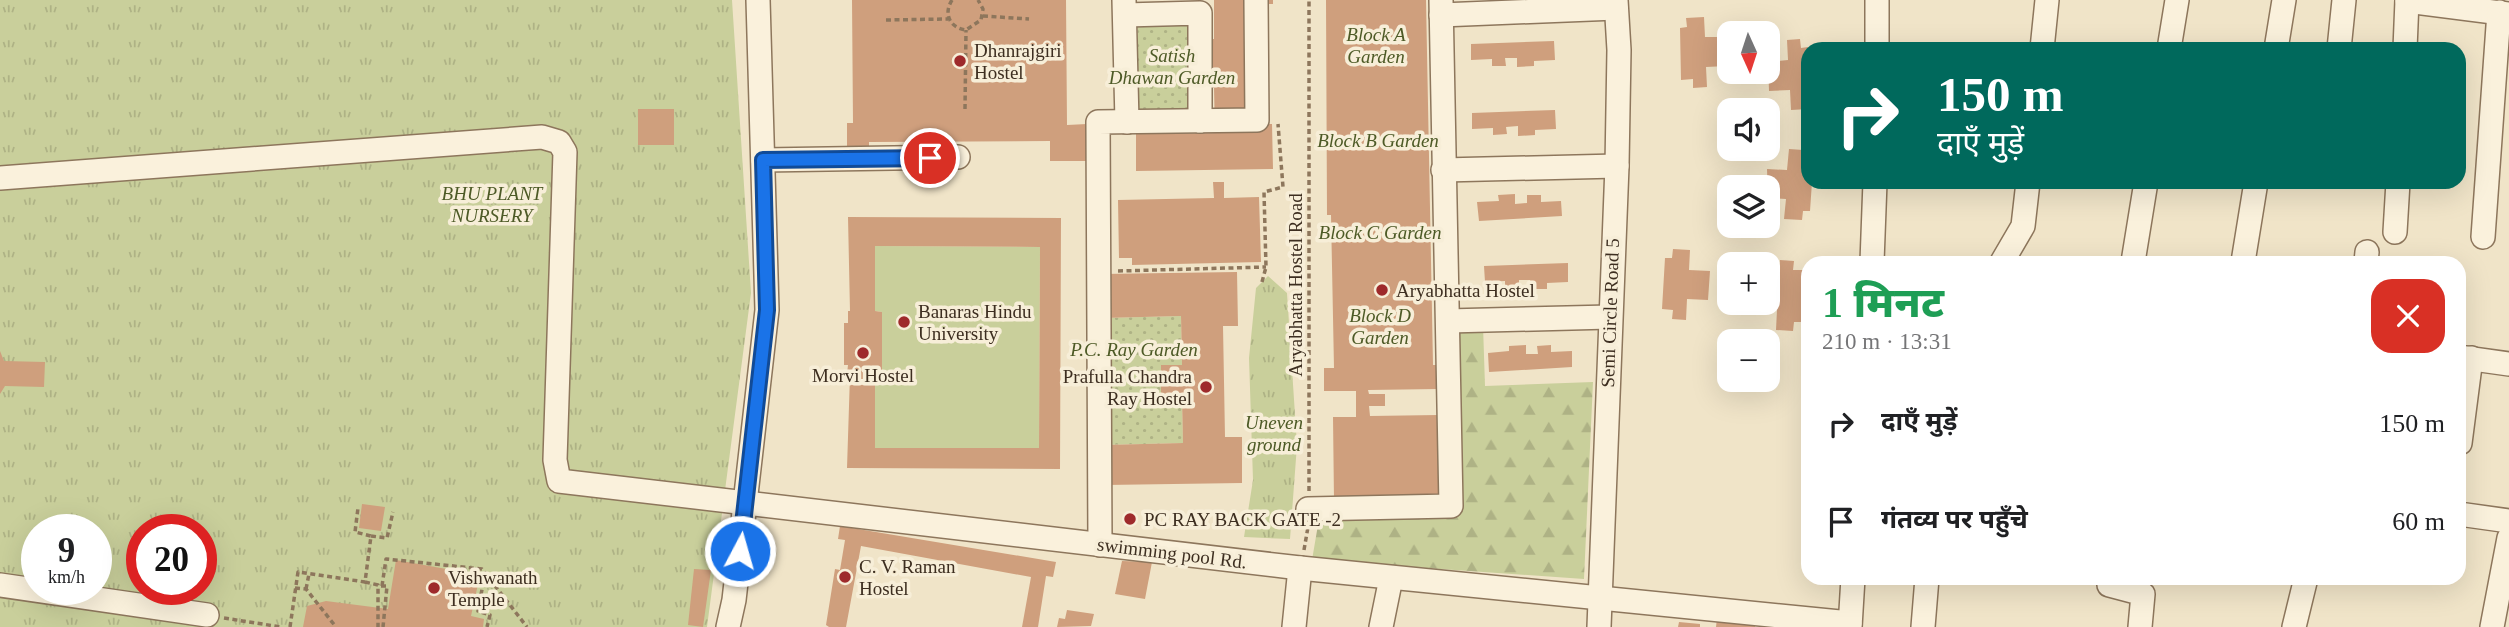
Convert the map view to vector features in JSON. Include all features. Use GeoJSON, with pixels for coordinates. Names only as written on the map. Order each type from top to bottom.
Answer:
{"type":"FeatureCollection","features":[{"type":"Feature","properties":{"kind":"street"},"geometry":{"type":"LineString","coordinates":[[728,627],[767,310],[758,0]]}},
{"type":"Feature","properties":{"kind":"street"},"geometry":{"type":"LineString","coordinates":[[1100,545],[1098,122],[1257,120],[1256,0]]}},
{"type":"Feature","properties":{"kind":"street"},"geometry":{"type":"LineString","coordinates":[[1877,0],[1877,42]]}},
{"type":"Feature","properties":{"kind":"street"},"geometry":{"type":"LineString","coordinates":[[2043,42],[2047,0]]}},
{"type":"Feature","properties":{"kind":"street"},"geometry":{"type":"LineString","coordinates":[[2170,42],[2177,0]]}},
{"type":"Feature","properties":{"kind":"street"},"geometry":{"type":"LineString","coordinates":[[2277,42],[2284,0]]}},
{"type":"Feature","properties":{"kind":"street"},"geometry":{"type":"LineString","coordinates":[[2340,42],[2344,0]]}},
{"type":"Feature","properties":{"kind":"street"},"geometry":{"type":"LineString","coordinates":[[2404,42],[2407,1],[2504,13],[2483,237]]}},
{"type":"Feature","properties":{"kind":"street"},"geometry":{"type":"LineString","coordinates":[[1308,509],[1451,506],[1441,7],[1616,4]]}},
{"type":"Feature","properties":{"kind":"street","name":"Semi Circle Road 5"},"geometry":{"type":"LineString","coordinates":[[1599,627],[1609,317],[1617,166],[1616,4]]}},
{"type":"Feature","properties":{"kind":"street"},"geometry":{"type":"LineString","coordinates":[[1126,122],[1125,7],[1200,13],[1200,121]]}},
{"type":"Feature","properties":{"kind":"street","name":"swimming pool Rd."},"geometry":{"type":"LineString","coordinates":[[0,178],[542,137],[559,142],[565,152],[555,460],[559,481],[1300,569],[1850,625]]}},
{"type":"Feature","properties":{"kind":"street"},"geometry":{"type":"LineString","coordinates":[[763,160],[958,157]]}},
{"type":"Feature","properties":{"kind":"street"},"geometry":{"type":"LineString","coordinates":[[1443,170],[1617,166]]}},
{"type":"Feature","properties":{"kind":"street"},"geometry":{"type":"LineString","coordinates":[[1872,256],[1875,189]]}},
{"type":"Feature","properties":{"kind":"street"},"geometry":{"type":"LineString","coordinates":[[2005,256],[2023,226],[2027,189]]}},
{"type":"Feature","properties":{"kind":"street"},"geometry":{"type":"LineString","coordinates":[[2134,256],[2145,189]]}},
{"type":"Feature","properties":{"kind":"street"},"geometry":{"type":"LineString","coordinates":[[2244,256],[2255,189]]}},
{"type":"Feature","properties":{"kind":"street"},"geometry":{"type":"LineString","coordinates":[[2395,232],[2398,189]]}},
{"type":"Feature","properties":{"kind":"street"},"geometry":{"type":"LineString","coordinates":[[1448,321],[1609,317]]}},
{"type":"Feature","properties":{"kind":"street"},"geometry":{"type":"LineString","coordinates":[[2466,358],[2509,364]]}},
{"type":"Feature","properties":{"kind":"street"},"geometry":{"type":"LineString","coordinates":[[2466,515],[2509,521]]}},
{"type":"Feature","properties":{"kind":"street"},"geometry":{"type":"LineString","coordinates":[[2492,627],[2509,538]]}},
{"type":"Feature","properties":{"kind":"street"},"geometry":{"type":"LineString","coordinates":[[1294,627],[1300,569]]}},
{"type":"Feature","properties":{"kind":"street"},"geometry":{"type":"LineString","coordinates":[[1381,627],[1391,578]]}},
{"type":"Feature","properties":{"kind":"street"},"geometry":{"type":"LineString","coordinates":[[0,585],[207,615]]}},
{"type":"Feature","properties":{"kind":"street"},"geometry":{"type":"LineString","coordinates":[[1850,625],[1853,585]]}},
{"type":"Feature","properties":{"kind":"street"},"geometry":{"type":"LineString","coordinates":[[1923,627],[1926,585]]}},
{"type":"Feature","properties":{"kind":"street"},"geometry":{"type":"LineString","coordinates":[[2109,585],[2143,594],[2146,626]]}},
{"type":"Feature","properties":{"kind":"street"},"geometry":{"type":"LineString","coordinates":[[2294,627],[2304,585]]}},
{"type":"Feature","properties":{"kind":"path"},"geometry":{"type":"LineString","coordinates":[[952,0],[948,6],[948,19],[957,28],[966,30],[978,24],[983,16],[978,0]]}},
{"type":"Feature","properties":{"kind":"path","name":"Aryabhatta Hostel Road"},"geometry":{"type":"LineString","coordinates":[[1300,569],[1308,509],[1309,0]]}},
{"type":"Feature","properties":{"kind":"path"},"geometry":{"type":"LineString","coordinates":[[983,16],[1029,19]]}},
{"type":"Feature","properties":{"kind":"path"},"geometry":{"type":"LineString","coordinates":[[886,20],[948,19]]}},
{"type":"Feature","properties":{"kind":"path"},"geometry":{"type":"LineString","coordinates":[[965,110],[966,30]]}},
{"type":"Feature","properties":{"kind":"path"},"geometry":{"type":"LineString","coordinates":[[1257,120],[1277,118],[1283,187],[1264,192],[1266,267],[1262,282]]}},
{"type":"Feature","properties":{"kind":"path"},"geometry":{"type":"LineString","coordinates":[[1098,272],[1266,267]]}},
{"type":"Feature","properties":{"kind":"path"},"geometry":{"type":"LineString","coordinates":[[358,508],[355,532],[387,538],[393,512]]}},
{"type":"Feature","properties":{"kind":"path"},"geometry":{"type":"LineString","coordinates":[[365,582],[371,536]]}},
{"type":"Feature","properties":{"kind":"path"},"geometry":{"type":"LineString","coordinates":[[380,627],[380,586],[386,559],[482,569],[527,627]]}},
{"type":"Feature","properties":{"kind":"path"},"geometry":{"type":"LineString","coordinates":[[290,627],[298,572],[387,586],[380,627]]}},
{"type":"Feature","properties":{"kind":"path"},"geometry":{"type":"LineString","coordinates":[[485,573],[478,611],[490,615],[487,627]]}},
{"type":"Feature","properties":{"kind":"path"},"geometry":{"type":"LineString","coordinates":[[306,589],[309,574]]}},
{"type":"Feature","properties":{"kind":"path"},"geometry":{"type":"LineString","coordinates":[[295,588],[306,589],[336,627]]}},
{"type":"Feature","properties":{"kind":"path"},"geometry":{"type":"LineString","coordinates":[[207,615],[281,627]]}},
{"type":"Feature","properties":{"kind":"green space","name":"BHU PLANT NURSERY"},"geometry":{"type":"Polygon","coordinates":[[[0,0],[732,0],[751,293],[707,627],[0,627],[0,0]]]}},
{"type":"Feature","properties":{"kind":"green space","name":"Satish Dhawan Garden"},"geometry":{"type":"Polygon","coordinates":[[[1205,1],[1207,130],[1139,131],[1137,3],[1205,1]]]}},
{"type":"Feature","properties":{"kind":"green space","name":"Morvi Hostel"},"geometry":{"type":"Polygon","coordinates":[[[875,246],[1040,247],[1039,448],[875,448],[875,374],[881,375],[882,312],[875,311],[875,246]]]}},
{"type":"Feature","properties":{"kind":"green space","name":"Uneven ground"},"geometry":{"type":"Polygon","coordinates":[[[1268,276],[1287,293],[1297,445],[1290,539],[1244,537],[1253,480],[1249,358],[1256,288],[1268,276]]]}},
{"type":"Feature","properties":{"kind":"green space","name":"P.C. Ray Garden"},"geometry":{"type":"Polygon","coordinates":[[[1181,316],[1182,365],[1161,366],[1161,400],[1182,400],[1183,443],[1104,445],[1103,318],[1181,316]]]}},
{"type":"Feature","properties":{"kind":"green space"},"geometry":{"type":"Polygon","coordinates":[[[1483,325],[1485,386],[1593,382],[1584,579],[1312,560],[1320,513],[1459,512],[1456,326],[1483,325]]]}},
{"type":"Feature","properties":{"kind":"building","name":"Dhanrajgiri Hostel"},"geometry":{"type":"Polygon","coordinates":[[[852,0],[1066,0],[1067,125],[1087,124],[1087,161],[1050,161],[1050,141],[869,142],[869,148],[847,148],[847,123],[853,123],[852,0]]]}},
{"type":"Feature","properties":{"kind":"building"},"geometry":{"type":"Polygon","coordinates":[[[1214,0],[1273,0],[1273,4],[1250,4],[1252,124],[1272,124],[1273,169],[1136,171],[1136,134],[1215,133],[1214,88],[1208,88],[1207,39],[1214,39],[1214,0]]]}},
{"type":"Feature","properties":{"kind":"building","name":"Aryabhatta Hostel"},"geometry":{"type":"Polygon","coordinates":[[[1326,0],[1426,0],[1433,365],[1437,365],[1438,389],[1368,390],[1369,394],[1385,394],[1385,406],[1369,406],[1370,416],[1438,415],[1440,498],[1334,501],[1333,417],[1356,417],[1356,391],[1324,391],[1324,368],[1334,368],[1331,215],[1327,215],[1326,0]]]}},
{"type":"Feature","properties":{"kind":"building"},"geometry":{"type":"Polygon","coordinates":[[[1704,17],[1705,37],[1717,37],[1717,66],[1706,67],[1707,87],[1693,88],[1693,79],[1681,80],[1680,28],[1687,27],[1686,18],[1704,17]]]}},
{"type":"Feature","properties":{"kind":"building"},"geometry":{"type":"Polygon","coordinates":[[[1800,39],[1801,109],[1791,110],[1790,90],[1769,91],[1769,84],[1780,84],[1780,61],[1788,60],[1787,40],[1800,39]]]}},
{"type":"Feature","properties":{"kind":"building"},"geometry":{"type":"Polygon","coordinates":[[[1554,41],[1555,60],[1534,61],[1534,66],[1517,67],[1517,58],[1505,58],[1506,66],[1492,66],[1492,59],[1471,60],[1471,44],[1554,41]]]}},
{"type":"Feature","properties":{"kind":"building"},"geometry":{"type":"Polygon","coordinates":[[[638,109],[674,109],[674,145],[638,145],[638,109]]]}},
{"type":"Feature","properties":{"kind":"building"},"geometry":{"type":"Polygon","coordinates":[[[1555,110],[1556,129],[1535,130],[1535,135],[1518,136],[1518,126],[1506,127],[1507,134],[1493,135],[1493,128],[1472,129],[1472,113],[1555,110]]]}},
{"type":"Feature","properties":{"kind":"building"},"geometry":{"type":"Polygon","coordinates":[[[1789,149],[1801,150],[1801,189],[1812,189],[1810,211],[1803,211],[1802,220],[1784,219],[1786,199],[1780,199],[1780,175],[1767,175],[1767,169],[1787,170],[1789,149]]]}},
{"type":"Feature","properties":{"kind":"building"},"geometry":{"type":"Polygon","coordinates":[[[1213,182],[1224,182],[1224,198],[1259,197],[1261,262],[1132,265],[1132,258],[1119,258],[1118,200],[1214,198],[1213,182]]]}},
{"type":"Feature","properties":{"kind":"building"},"geometry":{"type":"Polygon","coordinates":[[[1515,194],[1515,204],[1527,203],[1527,195],[1541,195],[1541,202],[1561,201],[1562,216],[1479,221],[1477,202],[1499,201],[1498,195],[1515,194]]]}},
{"type":"Feature","properties":{"kind":"building","name":"Morvi Hostel"},"geometry":{"type":"Polygon","coordinates":[[[848,217],[1061,218],[1060,469],[847,468],[850,375],[847,374],[848,365],[844,365],[844,323],[848,323],[848,217]],[[875,246],[875,311],[882,312],[882,375],[875,374],[875,448],[1039,448],[1040,247],[875,246]]]}},
{"type":"Feature","properties":{"kind":"building"},"geometry":{"type":"Polygon","coordinates":[[[1673,249],[1690,250],[1689,270],[1710,271],[1708,300],[1687,299],[1686,320],[1672,319],[1673,310],[1662,309],[1665,258],[1672,258],[1673,249]]]}},
{"type":"Feature","properties":{"kind":"building"},"geometry":{"type":"Polygon","coordinates":[[[1780,260],[1794,261],[1793,270],[1801,270],[1801,322],[1794,322],[1793,331],[1776,329],[1777,315],[1780,315],[1780,260]]]}},
{"type":"Feature","properties":{"kind":"building"},"geometry":{"type":"Polygon","coordinates":[[[1568,263],[1568,282],[1547,283],[1547,289],[1531,289],[1530,280],[1519,280],[1519,288],[1505,288],[1505,281],[1485,282],[1484,266],[1568,263]]]}},
{"type":"Feature","properties":{"kind":"building"},"geometry":{"type":"Polygon","coordinates":[[[1237,272],[1238,326],[1223,326],[1225,437],[1242,437],[1242,483],[1105,485],[1104,445],[1183,443],[1182,400],[1161,400],[1161,365],[1182,365],[1181,316],[1103,318],[1102,274],[1237,272]]]}},
{"type":"Feature","properties":{"kind":"building"},"geometry":{"type":"Polygon","coordinates":[[[1526,345],[1526,354],[1538,354],[1537,346],[1551,345],[1551,352],[1572,351],[1572,367],[1489,372],[1488,353],[1509,351],[1509,346],[1526,345]]]}},
{"type":"Feature","properties":{"kind":"building"},"geometry":{"type":"Polygon","coordinates":[[[0,351],[4,361],[45,362],[44,387],[5,386],[0,394],[0,351]]]}},
{"type":"Feature","properties":{"kind":"building"},"geometry":{"type":"Polygon","coordinates":[[[362,504],[385,507],[381,531],[359,528],[362,504]]]}},
{"type":"Feature","properties":{"kind":"building","name":"C. V. Raman Hostel"},"geometry":{"type":"Polygon","coordinates":[[[840,526],[1056,562],[1053,577],[1046,576],[1038,627],[1022,627],[1031,577],[861,546],[846,627],[829,627],[826,625],[835,569],[840,570],[845,540],[838,539],[840,526]]]}},
{"type":"Feature","properties":{"kind":"building","name":"Vishwanath Temple"},"geometry":{"type":"Polygon","coordinates":[[[396,560],[480,575],[471,616],[484,619],[483,627],[303,627],[307,606],[326,601],[388,609],[396,560]]]}},
{"type":"Feature","properties":{"kind":"building"},"geometry":{"type":"Polygon","coordinates":[[[1122,561],[1152,562],[1145,599],[1115,594],[1122,561]]]}},
{"type":"Feature","properties":{"kind":"building"},"geometry":{"type":"Polygon","coordinates":[[[694,569],[711,570],[703,627],[688,625],[694,569]]]}},
{"type":"Feature","properties":{"kind":"building"},"geometry":{"type":"Polygon","coordinates":[[[1067,610],[1094,614],[1091,626],[1057,627],[1059,618],[1065,619],[1067,610]]]}},
{"type":"Feature","properties":{"kind":"building"},"geometry":{"type":"Polygon","coordinates":[[[1717,618],[1756,621],[1755,627],[1716,627],[1717,618]]]}},
{"type":"Feature","properties":{"kind":"building"},"geometry":{"type":"Polygon","coordinates":[[[1679,622],[1700,624],[1700,627],[1678,627],[1679,622]]]}},
{"type":"Feature","properties":{"kind":"place","name":"Dhanrajgiri Hostel"},"geometry":{"type":"Point","coordinates":[960,61]}},
{"type":"Feature","properties":{"kind":"place","name":"Aryabhatta Hostel"},"geometry":{"type":"Point","coordinates":[1382,290]}},
{"type":"Feature","properties":{"kind":"place","name":"Banaras Hindu University"},"geometry":{"type":"Point","coordinates":[904,322]}},
{"type":"Feature","properties":{"kind":"place","name":"Morvi Hostel"},"geometry":{"type":"Point","coordinates":[863,353]}},
{"type":"Feature","properties":{"kind":"place","name":"Prafulla Chandra Ray Hostel"},"geometry":{"type":"Point","coordinates":[1206,387]}},
{"type":"Feature","properties":{"kind":"place","name":"PC RAY BACK GATE -2"},"geometry":{"type":"Point","coordinates":[1130,519]}},
{"type":"Feature","properties":{"kind":"place","name":"C. V. Raman Hostel"},"geometry":{"type":"Point","coordinates":[845,577]}},
{"type":"Feature","properties":{"kind":"place","name":"Vishwanath Temple"},"geometry":{"type":"Point","coordinates":[434,588]}},
{"type":"Feature","properties":{"kind":"route"},"geometry":{"type":"LineString","coordinates":[[740,551],[767,310],[763,160],[930,158]]}},
{"type":"Feature","properties":{"kind":"park label","name":"Block A Garden"},"geometry":{"type":"Point","coordinates":[1376,45]}},
{"type":"Feature","properties":{"kind":"park label","name":"Block B Garden"},"geometry":{"type":"Point","coordinates":[1378,140]}},
{"type":"Feature","properties":{"kind":"park label","name":"Block C Garden"},"geometry":{"type":"Point","coordinates":[1380,232]}},
{"type":"Feature","properties":{"kind":"park label","name":"Block D Garden"},"geometry":{"type":"Point","coordinates":[1380,326]}}]}
